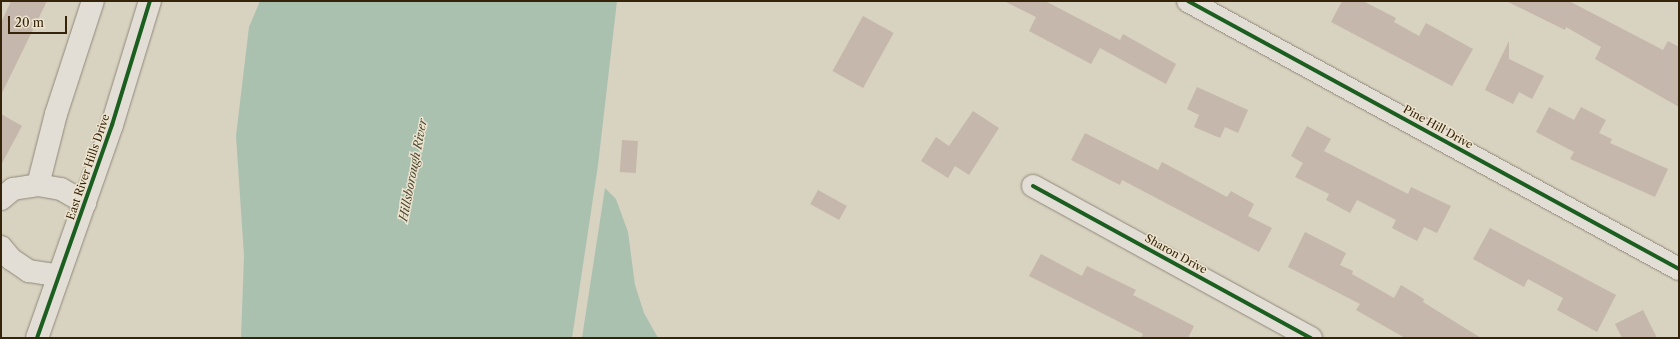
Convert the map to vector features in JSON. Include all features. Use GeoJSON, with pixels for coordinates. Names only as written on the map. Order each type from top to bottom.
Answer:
{"type":"FeatureCollection","features":[{"type":"Feature","properties":{"kind":"street"},"geometry":{"type":"LineString","coordinates":[[38,185],[56,114],[93,1]]}},
{"type":"Feature","properties":{"kind":"street","name":"East River Hills Drive"},"geometry":{"type":"LineString","coordinates":[[37,338],[112,125],[150,1]]}},
{"type":"Feature","properties":{"kind":"street","name":"Pine Hill Drive"},"geometry":{"type":"LineString","coordinates":[[1188,1],[1679,269]]}},
{"type":"Feature","properties":{"kind":"street"},"geometry":{"type":"LineString","coordinates":[[1,199],[13,189],[38,185],[61,189],[85,203]]}},
{"type":"Feature","properties":{"kind":"street","name":"Sharon Drive"},"geometry":{"type":"LineString","coordinates":[[1033,186],[1311,338]]}},
{"type":"Feature","properties":{"kind":"street"},"geometry":{"type":"LineString","coordinates":[[1,247],[11,259],[28,271],[59,276]]}},
{"type":"Feature","properties":{"kind":"water","name":"Hillsborough River"},"geometry":{"type":"Polygon","coordinates":[[[260,1],[617,1],[598,165],[572,338],[241,338],[244,256],[236,136],[249,27],[260,1]]]}},
{"type":"Feature","properties":{"kind":"water"},"geometry":{"type":"Polygon","coordinates":[[[605,188],[616,199],[628,232],[635,285],[644,313],[658,338],[582,338],[605,188]]]}},
{"type":"Feature","properties":{"kind":"building"},"geometry":{"type":"Polygon","coordinates":[[[11,1],[47,1],[1,95],[1,23],[11,1]]]}},
{"type":"Feature","properties":{"kind":"building"},"geometry":{"type":"Polygon","coordinates":[[[1004,1],[1045,1],[1120,40],[1123,34],[1176,64],[1166,84],[1100,48],[1091,64],[1029,31],[1036,17],[1004,1]]]}},
{"type":"Feature","properties":{"kind":"building"},"geometry":{"type":"Polygon","coordinates":[[[1342,1],[1363,1],[1396,18],[1394,22],[1419,36],[1426,23],[1473,49],[1452,86],[1331,22],[1342,1]]]}},
{"type":"Feature","properties":{"kind":"building"},"geometry":{"type":"Polygon","coordinates":[[[1506,1],[1569,1],[1663,50],[1668,41],[1679,47],[1679,107],[1595,59],[1601,47],[1566,27],[1565,30],[1506,1]]]}},
{"type":"Feature","properties":{"kind":"building"},"geometry":{"type":"Polygon","coordinates":[[[863,16],[894,33],[863,88],[832,71],[863,16]]]}},
{"type":"Feature","properties":{"kind":"building"},"geometry":{"type":"Polygon","coordinates":[[[1509,41],[1509,59],[1544,76],[1532,99],[1519,92],[1513,104],[1485,90],[1509,41]]]}},
{"type":"Feature","properties":{"kind":"building"},"geometry":{"type":"Polygon","coordinates":[[[1197,87],[1248,110],[1238,133],[1225,127],[1220,138],[1194,127],[1199,115],[1187,109],[1197,87]]]}},
{"type":"Feature","properties":{"kind":"building"},"geometry":{"type":"Polygon","coordinates":[[[1549,107],[1574,120],[1581,107],[1606,120],[1599,133],[1612,139],[1610,143],[1668,169],[1655,197],[1570,159],[1574,152],[1536,132],[1549,107]]]}},
{"type":"Feature","properties":{"kind":"building"},"geometry":{"type":"Polygon","coordinates":[[[973,111],[999,128],[969,175],[955,166],[948,178],[921,161],[936,137],[949,146],[973,111]]]}},
{"type":"Feature","properties":{"kind":"building"},"geometry":{"type":"Polygon","coordinates":[[[1,114],[22,126],[1,165],[1,114]]]}},
{"type":"Feature","properties":{"kind":"building"},"geometry":{"type":"Polygon","coordinates":[[[1307,126],[1331,139],[1324,151],[1408,194],[1411,187],[1451,206],[1437,233],[1424,227],[1417,241],[1392,228],[1396,220],[1357,200],[1350,213],[1326,200],[1329,194],[1295,177],[1303,163],[1291,156],[1307,126]]]}},
{"type":"Feature","properties":{"kind":"building"},"geometry":{"type":"Polygon","coordinates":[[[1085,133],[1158,170],[1162,162],[1227,197],[1231,191],[1254,204],[1248,216],[1272,228],[1259,252],[1122,180],[1120,185],[1071,160],[1085,133]]]}},
{"type":"Feature","properties":{"kind":"building"},"geometry":{"type":"Polygon","coordinates":[[[622,140],[638,141],[636,173],[620,172],[622,140]]]}},
{"type":"Feature","properties":{"kind":"building"},"geometry":{"type":"Polygon","coordinates":[[[818,190],[847,206],[839,220],[810,204],[818,190]]]}},
{"type":"Feature","properties":{"kind":"building"},"geometry":{"type":"Polygon","coordinates":[[[1490,228],[1616,295],[1597,332],[1557,310],[1563,298],[1528,279],[1524,287],[1473,259],[1490,228]]]}},
{"type":"Feature","properties":{"kind":"building"},"geometry":{"type":"Polygon","coordinates":[[[1305,232],[1346,253],[1340,265],[1353,271],[1352,274],[1394,298],[1401,285],[1424,299],[1423,302],[1481,338],[1405,338],[1356,310],[1360,304],[1288,267],[1305,232]]]}},
{"type":"Feature","properties":{"kind":"building"},"geometry":{"type":"Polygon","coordinates":[[[1041,254],[1082,276],[1087,266],[1136,290],[1133,295],[1194,326],[1188,338],[1141,338],[1143,334],[1029,276],[1041,254]]]}},
{"type":"Feature","properties":{"kind":"building"},"geometry":{"type":"Polygon","coordinates":[[[1643,310],[1657,338],[1622,338],[1615,324],[1643,310]]]}},
{"type":"Feature","properties":{"kind":"cycle path"},"geometry":{"type":"LineString","coordinates":[[37,338],[112,125],[150,1]]}},
{"type":"Feature","properties":{"kind":"cycle path"},"geometry":{"type":"LineString","coordinates":[[1188,1],[1679,269]]}},
{"type":"Feature","properties":{"kind":"cycle path"},"geometry":{"type":"LineString","coordinates":[[1033,186],[1311,338]]}}]}
